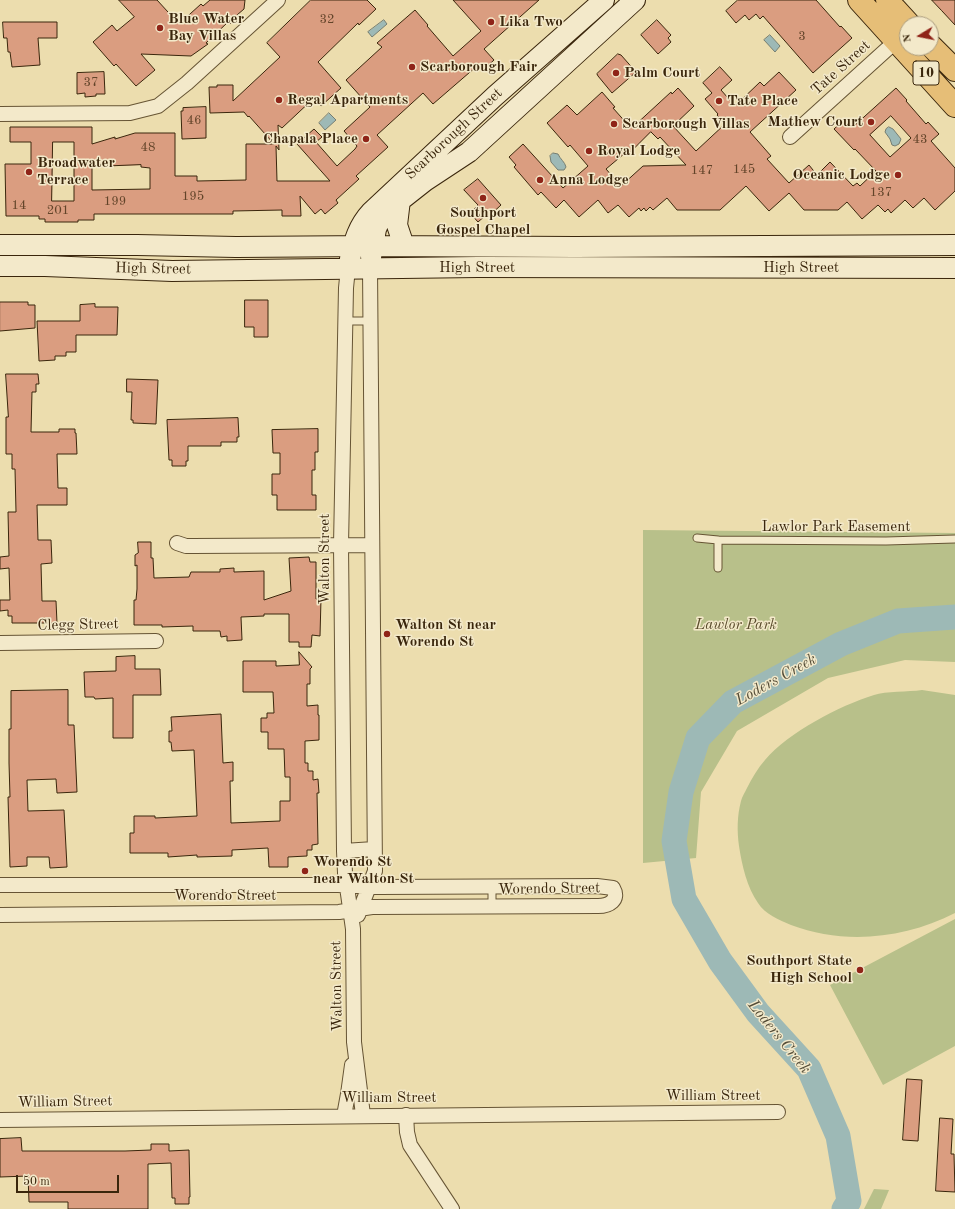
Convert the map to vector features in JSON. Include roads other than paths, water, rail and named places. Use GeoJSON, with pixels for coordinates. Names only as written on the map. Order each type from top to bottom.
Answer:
{"type":"FeatureCollection","features":[{"type":"Feature","properties":{"kind":"highway","name":"10"},"geometry":{"type":"LineString","coordinates":[[859,0],[955,106]]}},
{"type":"Feature","properties":{"kind":"highway"},"geometry":{"type":"LineString","coordinates":[[887,0],[902,16]]}},
{"type":"Feature","properties":{"kind":"highway","name":"10"},"geometry":{"type":"LineString","coordinates":[[939,54],[955,70]]}},
{"type":"Feature","properties":{"kind":"main road","name":"Scarborough Street"},"geometry":{"type":"LineString","coordinates":[[591,25],[604,0]]}},
{"type":"Feature","properties":{"kind":"main road","name":"Scarborough Street"},"geometry":{"type":"LineString","coordinates":[[370,268],[363,246],[360,225],[371,212],[450,153],[469,152],[591,25],[634,0]]}},
{"type":"Feature","properties":{"kind":"main road","name":"Scarborough Street"},"geometry":{"type":"LineString","coordinates":[[348,268],[376,230],[380,220],[400,200],[425,181],[450,153]]}},
{"type":"Feature","properties":{"kind":"main road"},"geometry":{"type":"LineString","coordinates":[[400,200],[397,225],[404,246]]}},
{"type":"Feature","properties":{"kind":"main road","name":"High Street"},"geometry":{"type":"LineString","coordinates":[[0,245],[150,245],[236,247],[404,246],[553,257]]}},
{"type":"Feature","properties":{"kind":"main road","name":"High Street"},"geometry":{"type":"LineString","coordinates":[[0,266],[45,266],[172,271],[370,268],[553,257],[880,256],[955,245]]}},
{"type":"Feature","properties":{"kind":"main road","name":"High Street"},"geometry":{"type":"LineString","coordinates":[[880,256],[955,268]]}},
{"type":"Feature","properties":{"kind":"street"},"geometry":{"type":"LineString","coordinates":[[0,114],[130,113],[158,106],[181,88],[278,0]]}},
{"type":"Feature","properties":{"kind":"street","name":"Tate Street"},"geometry":{"type":"LineString","coordinates":[[790,137],[896,41]]}},
{"type":"Feature","properties":{"kind":"street","name":"Walton Street"},"geometry":{"type":"LineString","coordinates":[[348,268],[346,288],[342,545],[344,850],[347,885],[355,910],[353,929],[354,1042],[363,1115]]}},
{"type":"Feature","properties":{"kind":"street","name":"Walton Street"},"geometry":{"type":"LineString","coordinates":[[355,910],[369,887],[375,871],[370,268]]}},
{"type":"Feature","properties":{"kind":"street"},"geometry":{"type":"LineString","coordinates":[[177,543],[186,546],[372,545]]}},
{"type":"Feature","properties":{"kind":"street","name":"Clegg Street"},"geometry":{"type":"LineString","coordinates":[[0,643],[156,641]]}},
{"type":"Feature","properties":{"kind":"street"},"geometry":{"type":"LineString","coordinates":[[344,850],[374,849]]}},
{"type":"Feature","properties":{"kind":"street","name":"Worendo Street"},"geometry":{"type":"LineString","coordinates":[[0,885],[347,885],[369,887],[605,886],[613,888],[616,897],[606,906],[372,907],[339,912],[0,915]]}},
{"type":"Feature","properties":{"kind":"street","name":"Walton Street"},"geometry":{"type":"LineString","coordinates":[[344,1116],[354,1042]]}},
{"type":"Feature","properties":{"kind":"street","name":"William Street"},"geometry":{"type":"LineString","coordinates":[[0,1120],[363,1115],[778,1112]]}},
{"type":"Feature","properties":{"kind":"street"},"geometry":{"type":"LineString","coordinates":[[406,1115],[406,1132],[410,1145],[452,1209]]}},
{"type":"Feature","properties":{"kind":"lane"},"geometry":{"type":"LineString","coordinates":[[346,320],[370,321]]}},
{"type":"Feature","properties":{"kind":"lane","name":"Lawlor Park Easement"},"geometry":{"type":"LineString","coordinates":[[697,538],[718,540],[888,541],[955,539]]}},
{"type":"Feature","properties":{"kind":"lane"},"geometry":{"type":"LineString","coordinates":[[718,540],[718,568]]}},
{"type":"Feature","properties":{"kind":"lane"},"geometry":{"type":"LineString","coordinates":[[492,886],[492,906]]}},
{"type":"Feature","properties":{"kind":"water"},"geometry":{"type":"Polygon","coordinates":[[[384,20],[387,24],[372,37],[368,32],[384,20]]]}},
{"type":"Feature","properties":{"kind":"water"},"geometry":{"type":"Polygon","coordinates":[[[770,35],[780,46],[775,52],[764,40],[770,35]]]}},
{"type":"Feature","properties":{"kind":"water"},"geometry":{"type":"Polygon","coordinates":[[[329,113],[336,120],[325,130],[319,123],[329,113]]]}},
{"type":"Feature","properties":{"kind":"water"},"geometry":{"type":"Polygon","coordinates":[[[889,127],[893,129],[901,139],[899,144],[895,146],[892,145],[885,132],[889,127]]]}},
{"type":"Feature","properties":{"kind":"water"},"geometry":{"type":"Polygon","coordinates":[[[553,153],[558,154],[565,164],[566,167],[564,170],[558,170],[551,162],[550,156],[553,153]]]}},
{"type":"Feature","properties":{"kind":"waterway","name":"Loders Creek"},"geometry":{"type":"LineString","coordinates":[[844,1209],[849,1201],[838,1136],[809,1069],[758,1013],[720,961],[684,899],[674,841],[681,792],[698,738],[733,702],[841,644],[898,621],[955,617]]}},
{"type":"Feature","properties":{"kind":"place","name":"Lika Two"},"geometry":{"type":"Point","coordinates":[491,22]}},
{"type":"Feature","properties":{"kind":"place","name":"Blue Water Bay Villas"},"geometry":{"type":"Point","coordinates":[160,28]}},
{"type":"Feature","properties":{"kind":"place","name":"Scarborough Fair"},"geometry":{"type":"Point","coordinates":[412,67]}},
{"type":"Feature","properties":{"kind":"place","name":"Palm Court"},"geometry":{"type":"Point","coordinates":[616,73]}},
{"type":"Feature","properties":{"kind":"place","name":"Regal Apartments"},"geometry":{"type":"Point","coordinates":[279,100]}},
{"type":"Feature","properties":{"kind":"place","name":"Tate Place"},"geometry":{"type":"Point","coordinates":[719,101]}},
{"type":"Feature","properties":{"kind":"place","name":"Mathew Court"},"geometry":{"type":"Point","coordinates":[871,122]}},
{"type":"Feature","properties":{"kind":"place","name":"Scarborough Villas"},"geometry":{"type":"Point","coordinates":[614,124]}},
{"type":"Feature","properties":{"kind":"place","name":"Chapala Place"},"geometry":{"type":"Point","coordinates":[366,139]}},
{"type":"Feature","properties":{"kind":"place","name":"Royal Lodge"},"geometry":{"type":"Point","coordinates":[589,151]}},
{"type":"Feature","properties":{"kind":"place","name":"Broadwater Terrace"},"geometry":{"type":"Point","coordinates":[29,172]}},
{"type":"Feature","properties":{"kind":"place","name":"Oceanic Lodge"},"geometry":{"type":"Point","coordinates":[898,175]}},
{"type":"Feature","properties":{"kind":"place","name":"Anna Lodge"},"geometry":{"type":"Point","coordinates":[540,180]}},
{"type":"Feature","properties":{"kind":"place","name":"Southport Gospel Chapel"},"geometry":{"type":"Point","coordinates":[483,198]}},
{"type":"Feature","properties":{"kind":"place","name":"Walton St near Worendo St"},"geometry":{"type":"Point","coordinates":[387,634]}},
{"type":"Feature","properties":{"kind":"place","name":"Worendo St near Walton St"},"geometry":{"type":"Point","coordinates":[305,871]}},
{"type":"Feature","properties":{"kind":"place","name":"Southport State High School"},"geometry":{"type":"Point","coordinates":[860,970]}},
{"type":"Feature","properties":{"kind":"park label","name":"Lawlor Park"},"geometry":{"type":"Point","coordinates":[736,625]}}]}
